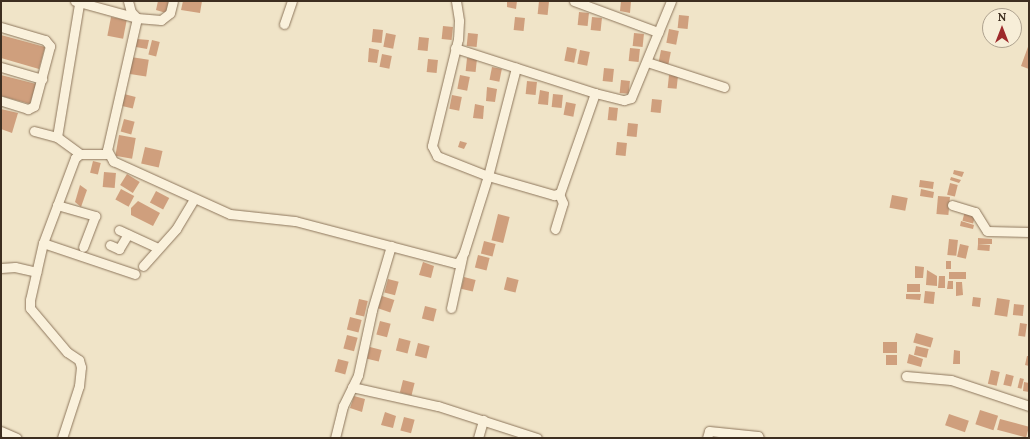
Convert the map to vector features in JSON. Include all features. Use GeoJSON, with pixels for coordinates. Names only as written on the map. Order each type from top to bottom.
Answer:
{"type":"FeatureCollection","features":[{"type":"Feature","properties":{"kind":"street"},"geometry":{"type":"LineString","coordinates":[[128,1],[131,12],[137,18]]}},
{"type":"Feature","properties":{"kind":"street"},"geometry":{"type":"LineString","coordinates":[[57,137],[77,2],[137,18],[166,18],[173,1]]}},
{"type":"Feature","properties":{"kind":"street"},"geometry":{"type":"LineString","coordinates":[[284,24],[292,1]]}},
{"type":"Feature","properties":{"kind":"street"},"geometry":{"type":"LineString","coordinates":[[456,1],[459,29],[432,150],[436,156],[446,161],[488,176],[554,195],[559,194]]}},
{"type":"Feature","properties":{"kind":"street"},"geometry":{"type":"LineString","coordinates":[[574,1],[658,32]]}},
{"type":"Feature","properties":{"kind":"street"},"geometry":{"type":"LineString","coordinates":[[455,48],[595,92],[628,100],[635,94],[671,1]]}},
{"type":"Feature","properties":{"kind":"street"},"geometry":{"type":"LineString","coordinates":[[107,154],[137,18]]}},
{"type":"Feature","properties":{"kind":"street"},"geometry":{"type":"LineString","coordinates":[[1,27],[49,43],[42,78],[32,108],[1,101]]}},
{"type":"Feature","properties":{"kind":"street"},"geometry":{"type":"LineString","coordinates":[[647,62],[724,87]]}},
{"type":"Feature","properties":{"kind":"street"},"geometry":{"type":"LineString","coordinates":[[1,67],[42,78]]}},
{"type":"Feature","properties":{"kind":"street"},"geometry":{"type":"LineString","coordinates":[[451,308],[462,258],[488,176],[516,68]]}},
{"type":"Feature","properties":{"kind":"street"},"geometry":{"type":"LineString","coordinates":[[555,229],[563,203],[559,194],[595,92]]}},
{"type":"Feature","properties":{"kind":"street"},"geometry":{"type":"LineString","coordinates":[[34,131],[57,137],[80,154],[107,154],[113,161],[198,201],[230,214],[295,221],[450,263],[459,262],[462,258]]}},
{"type":"Feature","properties":{"kind":"street"},"geometry":{"type":"LineString","coordinates":[[62,438],[79,386],[81,366],[79,360],[66,352],[30,308],[36,272],[44,243],[75,158],[80,154]]}},
{"type":"Feature","properties":{"kind":"street"},"geometry":{"type":"LineString","coordinates":[[142,266],[176,229],[198,201]]}},
{"type":"Feature","properties":{"kind":"street"},"geometry":{"type":"LineString","coordinates":[[57,204],[95,216],[84,247]]}},
{"type":"Feature","properties":{"kind":"street"},"geometry":{"type":"LineString","coordinates":[[952,204],[975,212],[987,231],[1029,232]]}},
{"type":"Feature","properties":{"kind":"street"},"geometry":{"type":"LineString","coordinates":[[119,230],[158,248]]}},
{"type":"Feature","properties":{"kind":"street"},"geometry":{"type":"LineString","coordinates":[[110,245],[119,249],[128,234]]}},
{"type":"Feature","properties":{"kind":"street"},"geometry":{"type":"LineString","coordinates":[[44,243],[135,274]]}},
{"type":"Feature","properties":{"kind":"street"},"geometry":{"type":"LineString","coordinates":[[334,438],[343,406],[360,368],[372,310],[391,246]]}},
{"type":"Feature","properties":{"kind":"street"},"geometry":{"type":"LineString","coordinates":[[1,268],[15,267],[36,272]]}},
{"type":"Feature","properties":{"kind":"street"},"geometry":{"type":"LineString","coordinates":[[906,376],[951,380],[1029,406]]}},
{"type":"Feature","properties":{"kind":"street"},"geometry":{"type":"LineString","coordinates":[[352,387],[483,420],[537,438]]}},
{"type":"Feature","properties":{"kind":"street"},"geometry":{"type":"LineString","coordinates":[[478,438],[483,420]]}},
{"type":"Feature","properties":{"kind":"street"},"geometry":{"type":"LineString","coordinates":[[1,431],[17,438]]}},
{"type":"Feature","properties":{"kind":"street"},"geometry":{"type":"LineString","coordinates":[[707,438],[709,431],[758,436],[759,438]]}},
{"type":"Feature","properties":{"kind":"building"},"geometry":{"type":"Polygon","coordinates":[[[158,1],[169,1],[166,13],[156,10],[158,1]]]}},
{"type":"Feature","properties":{"kind":"building"},"geometry":{"type":"Polygon","coordinates":[[[183,1],[202,1],[200,13],[181,10],[183,1]]]}},
{"type":"Feature","properties":{"kind":"building"},"geometry":{"type":"Polygon","coordinates":[[[507,1],[517,1],[516,9],[507,7],[507,1]]]}},
{"type":"Feature","properties":{"kind":"building"},"geometry":{"type":"Polygon","coordinates":[[[539,1],[549,2],[548,15],[538,14],[539,1]]]}},
{"type":"Feature","properties":{"kind":"building"},"geometry":{"type":"Polygon","coordinates":[[[621,1],[631,1],[630,13],[620,11],[621,1]]]}},
{"type":"Feature","properties":{"kind":"building"},"geometry":{"type":"Polygon","coordinates":[[[579,12],[589,13],[588,26],[578,25],[579,12]]]}},
{"type":"Feature","properties":{"kind":"building"},"geometry":{"type":"Polygon","coordinates":[[[679,15],[689,16],[688,29],[678,28],[679,15]]]}},
{"type":"Feature","properties":{"kind":"building"},"geometry":{"type":"Polygon","coordinates":[[[111,17],[127,20],[123,39],[107,36],[111,17]]]}},
{"type":"Feature","properties":{"kind":"building"},"geometry":{"type":"Polygon","coordinates":[[[515,17],[525,18],[524,31],[514,30],[515,17]]]}},
{"type":"Feature","properties":{"kind":"building"},"geometry":{"type":"Polygon","coordinates":[[[592,17],[602,18],[601,31],[591,30],[592,17]]]}},
{"type":"Feature","properties":{"kind":"building"},"geometry":{"type":"Polygon","coordinates":[[[443,26],[453,27],[452,40],[442,39],[443,26]]]}},
{"type":"Feature","properties":{"kind":"building"},"geometry":{"type":"Polygon","coordinates":[[[373,29],[383,30],[382,43],[372,42],[373,29]]]}},
{"type":"Feature","properties":{"kind":"building"},"geometry":{"type":"Polygon","coordinates":[[[669,29],[679,31],[676,45],[666,43],[669,29]]]}},
{"type":"Feature","properties":{"kind":"building"},"geometry":{"type":"Polygon","coordinates":[[[386,33],[396,35],[393,49],[383,47],[386,33]]]}},
{"type":"Feature","properties":{"kind":"building"},"geometry":{"type":"Polygon","coordinates":[[[468,33],[478,34],[477,47],[467,46],[468,33]]]}},
{"type":"Feature","properties":{"kind":"building"},"geometry":{"type":"Polygon","coordinates":[[[634,33],[644,34],[643,47],[633,46],[634,33]]]}},
{"type":"Feature","properties":{"kind":"building"},"geometry":{"type":"Polygon","coordinates":[[[1,35],[45,47],[39,69],[1,58],[1,35]]]}},
{"type":"Feature","properties":{"kind":"building"},"geometry":{"type":"Polygon","coordinates":[[[419,37],[429,38],[428,51],[418,50],[419,37]]]}},
{"type":"Feature","properties":{"kind":"building"},"geometry":{"type":"Polygon","coordinates":[[[137,39],[149,40],[147,49],[136,47],[137,39]]]}},
{"type":"Feature","properties":{"kind":"building"},"geometry":{"type":"Polygon","coordinates":[[[152,40],[160,42],[156,56],[148,55],[152,40]]]}},
{"type":"Feature","properties":{"kind":"building"},"geometry":{"type":"Polygon","coordinates":[[[1029,44],[1029,69],[1021,66],[1029,44]]]}},
{"type":"Feature","properties":{"kind":"building"},"geometry":{"type":"Polygon","coordinates":[[[567,47],[577,49],[574,63],[564,61],[567,47]]]}},
{"type":"Feature","properties":{"kind":"building"},"geometry":{"type":"Polygon","coordinates":[[[369,48],[379,50],[377,63],[368,62],[369,48]]]}},
{"type":"Feature","properties":{"kind":"building"},"geometry":{"type":"Polygon","coordinates":[[[630,48],[640,49],[639,62],[629,61],[630,48]]]}},
{"type":"Feature","properties":{"kind":"building"},"geometry":{"type":"Polygon","coordinates":[[[580,50],[590,52],[587,66],[577,64],[580,50]]]}},
{"type":"Feature","properties":{"kind":"building"},"geometry":{"type":"Polygon","coordinates":[[[661,50],[671,52],[668,65],[659,63],[661,50]]]}},
{"type":"Feature","properties":{"kind":"building"},"geometry":{"type":"Polygon","coordinates":[[[382,54],[392,56],[389,69],[380,67],[382,54]]]}},
{"type":"Feature","properties":{"kind":"building"},"geometry":{"type":"Polygon","coordinates":[[[131,57],[149,60],[146,77],[128,74],[131,57]]]}},
{"type":"Feature","properties":{"kind":"building"},"geometry":{"type":"Polygon","coordinates":[[[467,58],[477,59],[476,72],[466,71],[467,58]]]}},
{"type":"Feature","properties":{"kind":"building"},"geometry":{"type":"Polygon","coordinates":[[[428,59],[438,60],[437,73],[427,72],[428,59]]]}},
{"type":"Feature","properties":{"kind":"building"},"geometry":{"type":"Polygon","coordinates":[[[492,67],[502,69],[499,82],[490,80],[492,67]]]}},
{"type":"Feature","properties":{"kind":"building"},"geometry":{"type":"Polygon","coordinates":[[[604,68],[614,69],[613,82],[603,81],[604,68]]]}},
{"type":"Feature","properties":{"kind":"building"},"geometry":{"type":"Polygon","coordinates":[[[1,75],[36,84],[30,104],[1,96],[1,75]]]}},
{"type":"Feature","properties":{"kind":"building"},"geometry":{"type":"Polygon","coordinates":[[[460,75],[470,77],[467,91],[457,89],[460,75]]]}},
{"type":"Feature","properties":{"kind":"building"},"geometry":{"type":"Polygon","coordinates":[[[669,75],[678,76],[677,89],[668,88],[669,75]]]}},
{"type":"Feature","properties":{"kind":"building"},"geometry":{"type":"Polygon","coordinates":[[[621,80],[630,81],[629,94],[620,93],[621,80]]]}},
{"type":"Feature","properties":{"kind":"building"},"geometry":{"type":"Polygon","coordinates":[[[527,81],[537,82],[536,95],[526,94],[527,81]]]}},
{"type":"Feature","properties":{"kind":"building"},"geometry":{"type":"Polygon","coordinates":[[[487,87],[497,89],[495,102],[486,101],[487,87]]]}},
{"type":"Feature","properties":{"kind":"building"},"geometry":{"type":"Polygon","coordinates":[[[540,90],[549,92],[548,105],[538,104],[540,90]]]}},
{"type":"Feature","properties":{"kind":"building"},"geometry":{"type":"Polygon","coordinates":[[[124,94],[136,97],[133,109],[121,106],[124,94]]]}},
{"type":"Feature","properties":{"kind":"building"},"geometry":{"type":"Polygon","coordinates":[[[553,94],[563,95],[562,108],[552,107],[553,94]]]}},
{"type":"Feature","properties":{"kind":"building"},"geometry":{"type":"Polygon","coordinates":[[[452,95],[462,97],[459,111],[449,109],[452,95]]]}},
{"type":"Feature","properties":{"kind":"building"},"geometry":{"type":"Polygon","coordinates":[[[652,99],[662,100],[661,113],[651,112],[652,99]]]}},
{"type":"Feature","properties":{"kind":"building"},"geometry":{"type":"Polygon","coordinates":[[[566,102],[576,104],[573,117],[564,115],[566,102]]]}},
{"type":"Feature","properties":{"kind":"building"},"geometry":{"type":"Polygon","coordinates":[[[475,104],[484,106],[483,119],[473,118],[475,104]]]}},
{"type":"Feature","properties":{"kind":"building"},"geometry":{"type":"Polygon","coordinates":[[[609,107],[618,108],[617,121],[608,120],[609,107]]]}},
{"type":"Feature","properties":{"kind":"building"},"geometry":{"type":"Polygon","coordinates":[[[1,109],[18,113],[12,133],[1,129],[1,109]]]}},
{"type":"Feature","properties":{"kind":"building"},"geometry":{"type":"Polygon","coordinates":[[[124,119],[135,122],[131,134],[121,132],[124,119]]]}},
{"type":"Feature","properties":{"kind":"building"},"geometry":{"type":"Polygon","coordinates":[[[628,123],[638,124],[637,137],[627,136],[628,123]]]}},
{"type":"Feature","properties":{"kind":"building"},"geometry":{"type":"Polygon","coordinates":[[[119,135],[136,138],[132,159],[115,156],[119,135]]]}},
{"type":"Feature","properties":{"kind":"building"},"geometry":{"type":"Polygon","coordinates":[[[460,141],[467,143],[464,149],[458,147],[460,141]]]}},
{"type":"Feature","properties":{"kind":"building"},"geometry":{"type":"Polygon","coordinates":[[[617,142],[627,143],[626,156],[616,155],[617,142]]]}},
{"type":"Feature","properties":{"kind":"building"},"geometry":{"type":"Polygon","coordinates":[[[145,147],[163,151],[159,168],[141,164],[145,147]]]}},
{"type":"Feature","properties":{"kind":"building"},"geometry":{"type":"Polygon","coordinates":[[[93,161],[101,163],[98,175],[90,173],[93,161]]]}},
{"type":"Feature","properties":{"kind":"building"},"geometry":{"type":"Polygon","coordinates":[[[954,170],[964,172],[962,177],[953,174],[954,170]]]}},
{"type":"Feature","properties":{"kind":"building"},"geometry":{"type":"Polygon","coordinates":[[[104,172],[116,173],[115,188],[103,187],[104,172]]]}},
{"type":"Feature","properties":{"kind":"building"},"geometry":{"type":"Polygon","coordinates":[[[127,174],[140,182],[133,193],[120,185],[127,174]]]}},
{"type":"Feature","properties":{"kind":"building"},"geometry":{"type":"Polygon","coordinates":[[[951,177],[961,180],[959,183],[950,180],[951,177]]]}},
{"type":"Feature","properties":{"kind":"building"},"geometry":{"type":"Polygon","coordinates":[[[920,180],[934,182],[933,189],[919,187],[920,180]]]}},
{"type":"Feature","properties":{"kind":"building"},"geometry":{"type":"Polygon","coordinates":[[[950,183],[958,185],[955,197],[947,195],[950,183]]]}},
{"type":"Feature","properties":{"kind":"building"},"geometry":{"type":"Polygon","coordinates":[[[80,185],[87,190],[81,207],[75,202],[80,185]]]}},
{"type":"Feature","properties":{"kind":"building"},"geometry":{"type":"Polygon","coordinates":[[[121,189],[134,196],[129,207],[115,200],[121,189]]]}},
{"type":"Feature","properties":{"kind":"building"},"geometry":{"type":"Polygon","coordinates":[[[921,189],[934,192],[933,198],[920,196],[921,189]]]}},
{"type":"Feature","properties":{"kind":"building"},"geometry":{"type":"Polygon","coordinates":[[[156,191],[169,198],[163,210],[150,202],[156,191]]]}},
{"type":"Feature","properties":{"kind":"building"},"geometry":{"type":"Polygon","coordinates":[[[892,195],[908,198],[905,211],[890,208],[892,195]]]}},
{"type":"Feature","properties":{"kind":"building"},"geometry":{"type":"Polygon","coordinates":[[[938,196],[950,197],[948,215],[936,214],[938,196]]]}},
{"type":"Feature","properties":{"kind":"building"},"geometry":{"type":"Polygon","coordinates":[[[138,201],[160,213],[153,226],[131,215],[131,208],[138,201]]]}},
{"type":"Feature","properties":{"kind":"building"},"geometry":{"type":"Polygon","coordinates":[[[965,211],[976,214],[973,224],[962,221],[965,211]]]}},
{"type":"Feature","properties":{"kind":"building"},"geometry":{"type":"Polygon","coordinates":[[[498,214],[510,217],[503,243],[491,240],[498,214]]]}},
{"type":"Feature","properties":{"kind":"building"},"geometry":{"type":"Polygon","coordinates":[[[961,221],[974,225],[973,229],[960,226],[961,221]]]}},
{"type":"Feature","properties":{"kind":"building"},"geometry":{"type":"Polygon","coordinates":[[[978,238],[992,239],[992,244],[978,244],[978,238]]]}},
{"type":"Feature","properties":{"kind":"building"},"geometry":{"type":"Polygon","coordinates":[[[949,239],[958,240],[956,256],[947,255],[949,239]]]}},
{"type":"Feature","properties":{"kind":"building"},"geometry":{"type":"Polygon","coordinates":[[[484,241],[496,244],[492,257],[481,254],[484,241]]]}},
{"type":"Feature","properties":{"kind":"building"},"geometry":{"type":"Polygon","coordinates":[[[960,244],[969,246],[966,259],[957,257],[960,244]]]}},
{"type":"Feature","properties":{"kind":"building"},"geometry":{"type":"Polygon","coordinates":[[[978,244],[990,245],[989,251],[977,250],[978,244]]]}},
{"type":"Feature","properties":{"kind":"building"},"geometry":{"type":"Polygon","coordinates":[[[478,255],[490,258],[486,271],[475,268],[478,255]]]}},
{"type":"Feature","properties":{"kind":"building"},"geometry":{"type":"Polygon","coordinates":[[[946,261],[951,261],[951,269],[946,269],[946,261]]]}},
{"type":"Feature","properties":{"kind":"building"},"geometry":{"type":"Polygon","coordinates":[[[423,262],[434,266],[431,278],[419,275],[423,262]]]}},
{"type":"Feature","properties":{"kind":"building"},"geometry":{"type":"Polygon","coordinates":[[[915,266],[924,267],[923,278],[915,278],[915,266]]]}},
{"type":"Feature","properties":{"kind":"building"},"geometry":{"type":"Polygon","coordinates":[[[927,270],[937,276],[937,286],[926,285],[927,270]]]}},
{"type":"Feature","properties":{"kind":"building"},"geometry":{"type":"Polygon","coordinates":[[[949,272],[966,272],[966,279],[949,279],[949,272]]]}},
{"type":"Feature","properties":{"kind":"building"},"geometry":{"type":"Polygon","coordinates":[[[939,276],[945,276],[945,288],[938,288],[939,276]]]}},
{"type":"Feature","properties":{"kind":"building"},"geometry":{"type":"Polygon","coordinates":[[[464,277],[476,280],[473,292],[461,289],[464,277]]]}},
{"type":"Feature","properties":{"kind":"building"},"geometry":{"type":"Polygon","coordinates":[[[507,277],[519,280],[515,293],[504,290],[507,277]]]}},
{"type":"Feature","properties":{"kind":"building"},"geometry":{"type":"Polygon","coordinates":[[[388,279],[399,282],[395,295],[384,293],[388,279]]]}},
{"type":"Feature","properties":{"kind":"building"},"geometry":{"type":"Polygon","coordinates":[[[948,281],[953,281],[953,289],[947,289],[948,281]]]}},
{"type":"Feature","properties":{"kind":"building"},"geometry":{"type":"Polygon","coordinates":[[[956,282],[962,282],[963,295],[956,296],[956,282]]]}},
{"type":"Feature","properties":{"kind":"building"},"geometry":{"type":"Polygon","coordinates":[[[907,284],[920,284],[920,292],[907,292],[907,284]]]}},
{"type":"Feature","properties":{"kind":"building"},"geometry":{"type":"Polygon","coordinates":[[[925,291],[935,292],[934,304],[924,303],[925,291]]]}},
{"type":"Feature","properties":{"kind":"building"},"geometry":{"type":"Polygon","coordinates":[[[906,294],[921,294],[920,300],[906,299],[906,294]]]}},
{"type":"Feature","properties":{"kind":"building"},"geometry":{"type":"Polygon","coordinates":[[[382,296],[394,300],[390,312],[378,308],[382,296]]]}},
{"type":"Feature","properties":{"kind":"building"},"geometry":{"type":"Polygon","coordinates":[[[973,297],[981,298],[980,307],[972,306],[973,297]]]}},
{"type":"Feature","properties":{"kind":"building"},"geometry":{"type":"Polygon","coordinates":[[[997,298],[1010,300],[1007,317],[994,315],[997,298]]]}},
{"type":"Feature","properties":{"kind":"building"},"geometry":{"type":"Polygon","coordinates":[[[359,299],[368,301],[364,317],[355,315],[359,299]]]}},
{"type":"Feature","properties":{"kind":"building"},"geometry":{"type":"Polygon","coordinates":[[[1014,304],[1024,305],[1023,316],[1013,315],[1014,304]]]}},
{"type":"Feature","properties":{"kind":"building"},"geometry":{"type":"Polygon","coordinates":[[[425,306],[437,309],[433,322],[422,319],[425,306]]]}},
{"type":"Feature","properties":{"kind":"building"},"geometry":{"type":"Polygon","coordinates":[[[350,317],[362,320],[358,333],[347,330],[350,317]]]}},
{"type":"Feature","properties":{"kind":"building"},"geometry":{"type":"Polygon","coordinates":[[[380,321],[391,324],[387,337],[376,335],[380,321]]]}},
{"type":"Feature","properties":{"kind":"building"},"geometry":{"type":"Polygon","coordinates":[[[1020,323],[1027,324],[1025,337],[1018,336],[1020,323]]]}},
{"type":"Feature","properties":{"kind":"building"},"geometry":{"type":"Polygon","coordinates":[[[916,333],[933,338],[931,348],[913,343],[916,333]]]}},
{"type":"Feature","properties":{"kind":"building"},"geometry":{"type":"Polygon","coordinates":[[[347,335],[358,338],[354,351],[343,349],[347,335]]]}},
{"type":"Feature","properties":{"kind":"building"},"geometry":{"type":"Polygon","coordinates":[[[399,338],[411,341],[407,354],[396,351],[399,338]]]}},
{"type":"Feature","properties":{"kind":"building"},"geometry":{"type":"Polygon","coordinates":[[[883,342],[897,342],[897,353],[883,353],[883,342]]]}},
{"type":"Feature","properties":{"kind":"building"},"geometry":{"type":"Polygon","coordinates":[[[418,343],[430,346],[426,359],[415,356],[418,343]]]}},
{"type":"Feature","properties":{"kind":"building"},"geometry":{"type":"Polygon","coordinates":[[[916,346],[929,349],[927,358],[914,355],[916,346]]]}},
{"type":"Feature","properties":{"kind":"building"},"geometry":{"type":"Polygon","coordinates":[[[370,347],[382,350],[379,362],[367,359],[370,347]]]}},
{"type":"Feature","properties":{"kind":"building"},"geometry":{"type":"Polygon","coordinates":[[[954,350],[960,351],[960,364],[953,364],[954,350]]]}},
{"type":"Feature","properties":{"kind":"building"},"geometry":{"type":"Polygon","coordinates":[[[909,354],[923,359],[921,367],[907,363],[909,354]]]}},
{"type":"Feature","properties":{"kind":"building"},"geometry":{"type":"Polygon","coordinates":[[[886,355],[897,355],[897,365],[886,365],[886,355]]]}},
{"type":"Feature","properties":{"kind":"building"},"geometry":{"type":"Polygon","coordinates":[[[1027,356],[1029,356],[1029,366],[1025,365],[1027,356]]]}},
{"type":"Feature","properties":{"kind":"building"},"geometry":{"type":"Polygon","coordinates":[[[338,359],[349,362],[345,374],[335,372],[338,359]]]}},
{"type":"Feature","properties":{"kind":"building"},"geometry":{"type":"Polygon","coordinates":[[[991,370],[1000,372],[997,386],[988,384],[991,370]]]}},
{"type":"Feature","properties":{"kind":"building"},"geometry":{"type":"Polygon","coordinates":[[[1006,374],[1014,376],[1011,387],[1003,385],[1006,374]]]}},
{"type":"Feature","properties":{"kind":"building"},"geometry":{"type":"Polygon","coordinates":[[[1020,378],[1024,379],[1021,389],[1018,388],[1020,378]]]}},
{"type":"Feature","properties":{"kind":"building"},"geometry":{"type":"Polygon","coordinates":[[[403,380],[415,383],[411,396],[400,393],[403,380]]]}},
{"type":"Feature","properties":{"kind":"building"},"geometry":{"type":"Polygon","coordinates":[[[1024,382],[1029,383],[1029,392],[1023,391],[1024,382]]]}},
{"type":"Feature","properties":{"kind":"building"},"geometry":{"type":"Polygon","coordinates":[[[354,396],[365,399],[362,412],[350,408],[354,396]]]}},
{"type":"Feature","properties":{"kind":"building"},"geometry":{"type":"Polygon","coordinates":[[[980,410],[998,416],[993,430],[975,424],[980,410]]]}},
{"type":"Feature","properties":{"kind":"building"},"geometry":{"type":"Polygon","coordinates":[[[385,412],[396,416],[393,428],[381,425],[385,412]]]}},
{"type":"Feature","properties":{"kind":"building"},"geometry":{"type":"Polygon","coordinates":[[[949,414],[969,421],[965,432],[945,425],[949,414]]]}},
{"type":"Feature","properties":{"kind":"building"},"geometry":{"type":"Polygon","coordinates":[[[404,417],[415,420],[411,433],[400,431],[404,417]]]}},
{"type":"Feature","properties":{"kind":"building"},"geometry":{"type":"Polygon","coordinates":[[[1000,419],[1029,427],[1026,437],[997,430],[1000,419]]]}}]}
